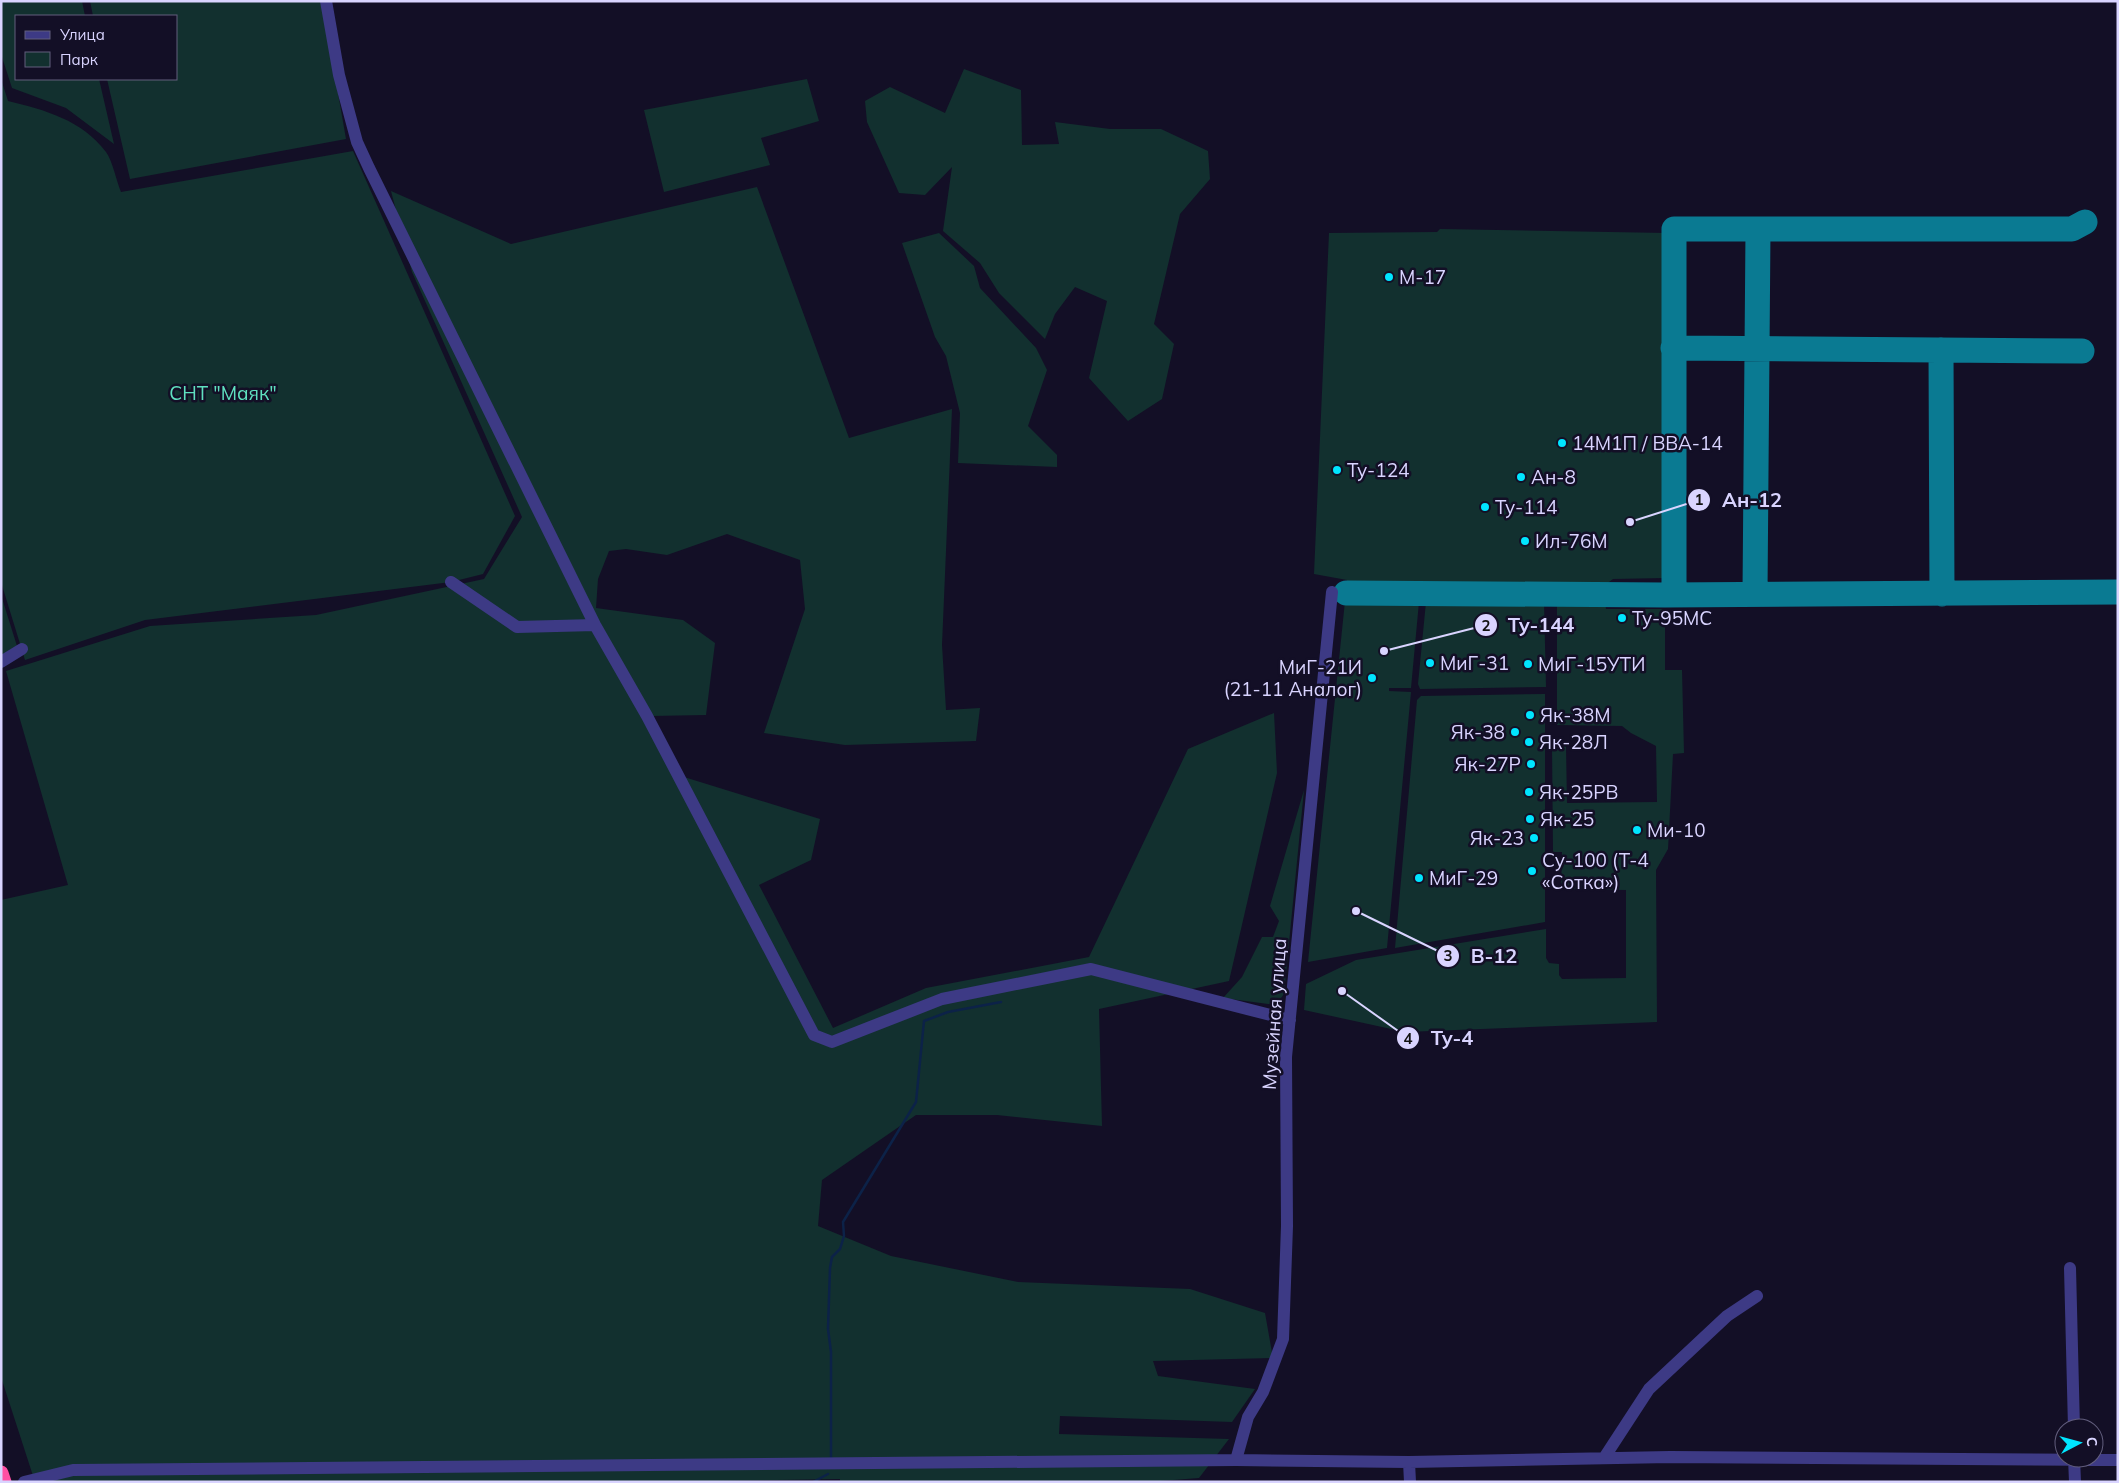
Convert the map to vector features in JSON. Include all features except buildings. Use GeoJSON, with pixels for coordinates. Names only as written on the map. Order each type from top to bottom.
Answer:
{"type":"FeatureCollection","features":[{"type":"Feature","properties":{"kind":"highway"},"geometry":{"type":"LineString","coordinates":[[1,1473],[4,1482]]}},
{"type":"Feature","properties":{"kind":"street"},"geometry":{"type":"LineString","coordinates":[[326,1],[339,75],[357,142],[595,625],[647,716],[814,1035],[832,1042],[942,999],[1091,969],[1290,1020]]}},
{"type":"Feature","properties":{"kind":"street"},"geometry":{"type":"LineString","coordinates":[[451,582],[517,627],[595,625]]}},
{"type":"Feature","properties":{"kind":"street","name":"Музейная улица"},"geometry":{"type":"LineString","coordinates":[[1236,1460],[1248,1417],[1263,1392],[1283,1339],[1287,1226],[1286,1058],[1332,592]]}},
{"type":"Feature","properties":{"kind":"street"},"geometry":{"type":"LineString","coordinates":[[1,662],[22,649]]}},
{"type":"Feature","properties":{"kind":"street"},"geometry":{"type":"LineString","coordinates":[[2070,1268],[2074,1418]]}},
{"type":"Feature","properties":{"kind":"street"},"geometry":{"type":"LineString","coordinates":[[1604,1458],[1650,1388],[1727,1316],[1757,1296]]}},
{"type":"Feature","properties":{"kind":"street"},"geometry":{"type":"LineString","coordinates":[[24,1482],[73,1470],[1236,1460],[1409,1462],[1670,1456],[2054,1459]]}},
{"type":"Feature","properties":{"kind":"street"},"geometry":{"type":"LineString","coordinates":[[2104,1460],[2118,1460]]}},
{"type":"Feature","properties":{"kind":"street"},"geometry":{"type":"LineString","coordinates":[[1409,1462],[1410,1482]]}},
{"type":"Feature","properties":{"kind":"street"},"geometry":{"type":"LineString","coordinates":[[2074,1468],[2075,1482]]}},
{"type":"Feature","properties":{"kind":"green space"},"geometry":{"type":"Polygon","coordinates":[[[1,1],[82,1],[85,15],[15,15],[15,80],[99,80],[114,144],[66,108],[12,88],[1,54],[1,1]]]}},
{"type":"Feature","properties":{"kind":"green space"},"geometry":{"type":"Polygon","coordinates":[[[90,1],[322,1],[346,139],[130,179],[107,80],[178,80],[178,15],[93,15],[90,1]]]}},
{"type":"Feature","properties":{"kind":"green space"},"geometry":{"type":"Polygon","coordinates":[[[964,69],[1021,90],[1022,145],[1059,144],[1055,122],[1110,129],[1161,129],[1208,151],[1210,179],[1180,214],[1154,324],[1174,344],[1162,399],[1128,421],[1089,378],[1107,301],[1075,287],[1055,314],[1045,339],[999,293],[980,263],[943,231],[952,167],[925,195],[899,193],[867,122],[865,101],[890,87],[945,113],[964,69]]]}},
{"type":"Feature","properties":{"kind":"green space","name":"СНТ \"Маяк\""},"geometry":{"type":"Polygon","coordinates":[[[1,79],[8,101],[36,108],[62,118],[86,132],[96,141],[106,152],[113,166],[121,192],[353,151],[515,516],[483,574],[451,582],[145,620],[25,660],[1,582],[1,79]]]}},
{"type":"Feature","properties":{"kind":"green space"},"geometry":{"type":"Polygon","coordinates":[[[807,79],[819,121],[761,138],[770,165],[664,192],[644,110],[807,79]]]}},
{"type":"Feature","properties":{"kind":"green space"},"geometry":{"type":"Polygon","coordinates":[[[757,187],[849,438],[952,409],[942,645],[946,710],[980,708],[976,741],[845,745],[764,733],[805,609],[800,560],[727,534],[667,555],[626,549],[609,551],[598,579],[596,608],[683,620],[715,643],[706,715],[651,716],[684,777],[820,819],[811,860],[759,885],[833,1028],[926,988],[1089,957],[1188,749],[1274,713],[1277,773],[1229,981],[1099,1009],[1102,1126],[997,1115],[916,1115],[822,1180],[818,1226],[891,1256],[1018,1282],[1190,1289],[1265,1313],[1273,1358],[1153,1361],[1158,1376],[1255,1389],[1232,1422],[1060,1416],[1059,1434],[1229,1439],[1199,1478],[1148,1482],[840,1482],[840,1479],[654,1482],[35,1482],[1,1377],[1,900],[68,885],[6,671],[150,626],[316,615],[484,579],[522,517],[412,272],[391,191],[511,244],[757,187]]]}},
{"type":"Feature","properties":{"kind":"green space"},"geometry":{"type":"Polygon","coordinates":[[[1440,229],[1666,233],[1665,578],[1613,579],[1605,585],[1347,585],[1347,580],[1314,574],[1329,233],[1437,232],[1440,229]]]}},
{"type":"Feature","properties":{"kind":"green space"},"geometry":{"type":"Polygon","coordinates":[[[939,233],[974,266],[980,288],[1036,348],[1047,370],[1028,426],[1057,455],[1057,467],[958,463],[960,413],[946,356],[935,337],[902,243],[939,233]]]}},
{"type":"Feature","properties":{"kind":"green space"},"geometry":{"type":"Polygon","coordinates":[[[1,595],[17,646],[1,656],[1,595]]]}},
{"type":"Feature","properties":{"kind":"green space"},"geometry":{"type":"Polygon","coordinates":[[[1345,601],[1419,602],[1411,688],[1389,688],[1389,691],[1411,692],[1387,948],[1308,962],[1345,601]]]}},
{"type":"Feature","properties":{"kind":"green space"},"geometry":{"type":"Polygon","coordinates":[[[1426,602],[1544,602],[1546,687],[1420,689],[1418,684],[1426,602]]]}},
{"type":"Feature","properties":{"kind":"green space"},"geometry":{"type":"Polygon","coordinates":[[[1557,602],[1605,602],[1606,609],[1665,609],[1665,670],[1682,670],[1684,753],[1673,754],[1668,849],[1656,870],[1657,1022],[1405,1032],[1304,1010],[1306,984],[1356,960],[1546,929],[1546,958],[1549,963],[1559,964],[1559,975],[1562,979],[1626,978],[1626,890],[1561,889],[1562,852],[1553,852],[1552,745],[1566,746],[1567,803],[1657,802],[1656,746],[1622,726],[1557,725],[1557,602]]]}},
{"type":"Feature","properties":{"kind":"green space"},"geometry":{"type":"Polygon","coordinates":[[[1545,694],[1545,922],[1395,948],[1417,700],[1421,696],[1545,694]]]}},
{"type":"Feature","properties":{"kind":"green space"},"geometry":{"type":"Polygon","coordinates":[[[1304,790],[1284,994],[1276,1005],[1223,998],[1242,977],[1262,937],[1273,937],[1279,921],[1270,906],[1304,790]]]}},
{"type":"Feature","properties":{"kind":"waterway"},"geometry":{"type":"LineString","coordinates":[[831,1458],[831,1352],[828,1329],[830,1268],[832,1257],[840,1249],[844,1236],[843,1222],[916,1102],[924,1021],[948,1012],[1001,1002]]}},
{"type":"Feature","properties":{"kind":"waterway"},"geometry":{"type":"LineString","coordinates":[[813,1482],[828,1474]]}},
{"type":"Feature","properties":{"kind":"taxiway"},"geometry":{"type":"LineString","coordinates":[[1674,595],[1674,229],[2072,229],[2085,222]]}},
{"type":"Feature","properties":{"kind":"taxiway"},"geometry":{"type":"LineString","coordinates":[[1755,593],[1758,230]]}},
{"type":"Feature","properties":{"kind":"taxiway"},"geometry":{"type":"LineString","coordinates":[[1673,348],[2082,351]]}},
{"type":"Feature","properties":{"kind":"taxiway"},"geometry":{"type":"LineString","coordinates":[[1941,350],[1942,594]]}},
{"type":"Feature","properties":{"kind":"taxiway"},"geometry":{"type":"LineString","coordinates":[[1346,593],[1665,595],[2118,592]]}},
{"type":"Feature","properties":{"kind":"place","name":"М-17"},"geometry":{"type":"Point","coordinates":[1389,277]}},
{"type":"Feature","properties":{"kind":"place","name":"14М1П / ВВА-14"},"geometry":{"type":"Point","coordinates":[1562,443]}},
{"type":"Feature","properties":{"kind":"place","name":"Ту-124"},"geometry":{"type":"Point","coordinates":[1337,470]}},
{"type":"Feature","properties":{"kind":"place","name":"Ан-8"},"geometry":{"type":"Point","coordinates":[1521,477]}},
{"type":"Feature","properties":{"kind":"place","name":"Ту-114"},"geometry":{"type":"Point","coordinates":[1485,507]}},
{"type":"Feature","properties":{"kind":"place","name":"Ан-12"},"geometry":{"type":"Point","coordinates":[1630,522]}},
{"type":"Feature","properties":{"kind":"place","name":"Ил-76М"},"geometry":{"type":"Point","coordinates":[1525,541]}},
{"type":"Feature","properties":{"kind":"place","name":"Ту-95МС"},"geometry":{"type":"Point","coordinates":[1622,618]}},
{"type":"Feature","properties":{"kind":"place","name":"Ту-144"},"geometry":{"type":"Point","coordinates":[1384,651]}},
{"type":"Feature","properties":{"kind":"place","name":"МиГ-31"},"geometry":{"type":"Point","coordinates":[1430,663]}},
{"type":"Feature","properties":{"kind":"place","name":"МиГ-15УТИ"},"geometry":{"type":"Point","coordinates":[1528,664]}},
{"type":"Feature","properties":{"kind":"place","name":"МиГ-21И (21-11 Аналог)"},"geometry":{"type":"Point","coordinates":[1372,678]}},
{"type":"Feature","properties":{"kind":"place","name":"Як-38М"},"geometry":{"type":"Point","coordinates":[1530,715]}},
{"type":"Feature","properties":{"kind":"place","name":"Як-38"},"geometry":{"type":"Point","coordinates":[1515,732]}},
{"type":"Feature","properties":{"kind":"place","name":"Як-28Л"},"geometry":{"type":"Point","coordinates":[1529,742]}},
{"type":"Feature","properties":{"kind":"place","name":"Як-27Р"},"geometry":{"type":"Point","coordinates":[1531,764]}},
{"type":"Feature","properties":{"kind":"place","name":"Як-25РВ"},"geometry":{"type":"Point","coordinates":[1529,792]}},
{"type":"Feature","properties":{"kind":"place","name":"Як-25"},"geometry":{"type":"Point","coordinates":[1530,819]}},
{"type":"Feature","properties":{"kind":"place","name":"Ми-10"},"geometry":{"type":"Point","coordinates":[1637,830]}},
{"type":"Feature","properties":{"kind":"place","name":"Як-23"},"geometry":{"type":"Point","coordinates":[1534,838]}},
{"type":"Feature","properties":{"kind":"place","name":"Су-100 (Т-4 «Сотка»)"},"geometry":{"type":"Point","coordinates":[1532,871]}},
{"type":"Feature","properties":{"kind":"place","name":"МиГ-29"},"geometry":{"type":"Point","coordinates":[1419,878]}},
{"type":"Feature","properties":{"kind":"place","name":"В-12"},"geometry":{"type":"Point","coordinates":[1356,911]}},
{"type":"Feature","properties":{"kind":"place","name":"Ту-4"},"geometry":{"type":"Point","coordinates":[1342,991]}}]}
